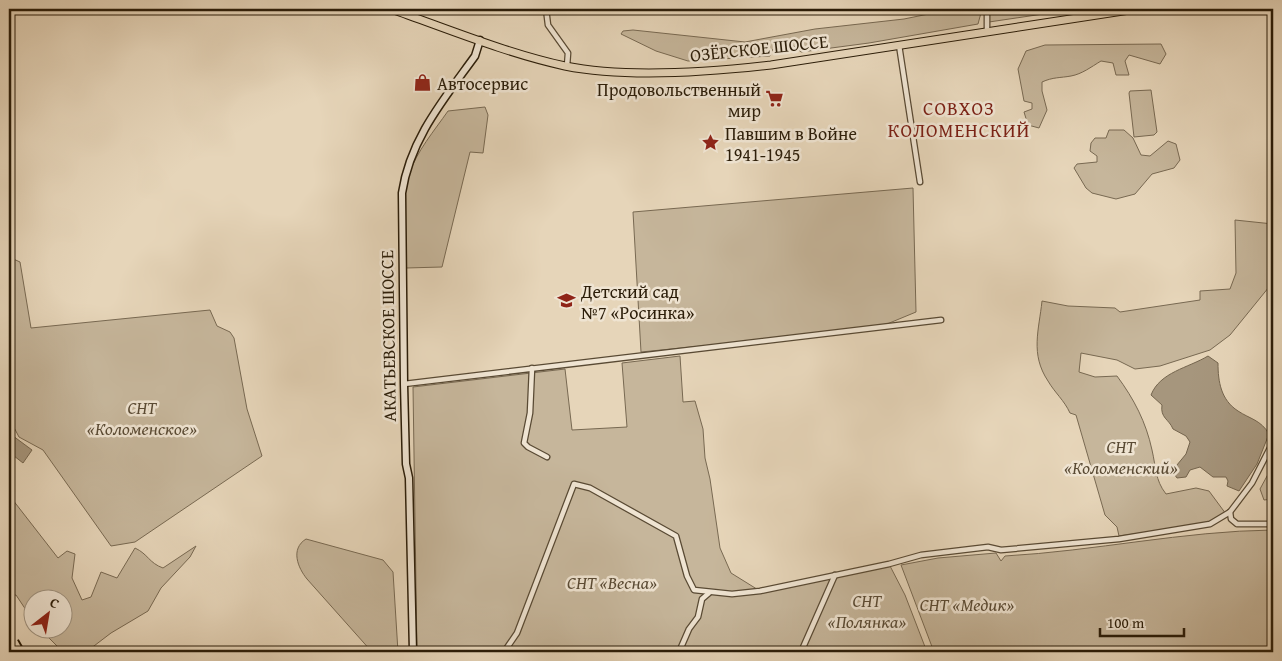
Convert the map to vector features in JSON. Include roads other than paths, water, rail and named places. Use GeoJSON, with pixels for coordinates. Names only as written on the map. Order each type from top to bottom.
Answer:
{"type":"FeatureCollection","features":[{"type":"Feature","properties":{"kind":"main road","name":"ОЗЁРСКОЕ ШОССЕ"},"geometry":{"type":"LineString","coordinates":[[391,9],[532,58],[567,66],[620,71],[721,70],[785,63],[1136,9]]}},
{"type":"Feature","properties":{"kind":"main road","name":"АКАТЬЕВСКОЕ ШОССЕ"},"geometry":{"type":"LineString","coordinates":[[413,652],[409,478],[406,464],[404,384],[401,217],[404,182],[418,139],[475,56],[480,40]]}},
{"type":"Feature","properties":{"kind":"street"},"geometry":{"type":"LineString","coordinates":[[546,9],[548,25],[568,53],[567,66]]}},
{"type":"Feature","properties":{"kind":"street"},"geometry":{"type":"LineString","coordinates":[[987,9],[987,31]]}},
{"type":"Feature","properties":{"kind":"street"},"geometry":{"type":"LineString","coordinates":[[899,45],[920,182]]}},
{"type":"Feature","properties":{"kind":"street"},"geometry":{"type":"LineString","coordinates":[[404,384],[532,368],[679,353],[941,320]]}},
{"type":"Feature","properties":{"kind":"street"},"geometry":{"type":"LineString","coordinates":[[532,368],[530,413],[524,443],[547,457]]}},
{"type":"Feature","properties":{"kind":"street"},"geometry":{"type":"LineString","coordinates":[[504,652],[517,633],[574,484],[590,488],[676,536],[687,576],[694,590],[732,594],[760,591],[938,552],[988,547],[1001,550],[1119,539],[1210,524],[1230,512],[1252,483],[1273,442]]}},
{"type":"Feature","properties":{"kind":"street"},"geometry":{"type":"LineString","coordinates":[[1230,512],[1231,519],[1237,524],[1273,524]]}},
{"type":"Feature","properties":{"kind":"street"},"geometry":{"type":"LineString","coordinates":[[801,652],[835,575]]}},
{"type":"Feature","properties":{"kind":"street"},"geometry":{"type":"LineString","coordinates":[[678,652],[689,629],[698,617],[702,599],[709,593]]}},
{"type":"Feature","properties":{"kind":"railway"},"geometry":{"type":"LineString","coordinates":[[9,624],[25,652]]}},
{"type":"Feature","properties":{"kind":"place","name":"Автосервис"},"geometry":{"type":"Point","coordinates":[423,83]}},
{"type":"Feature","properties":{"kind":"place","name":"Продовольственный мир"},"geometry":{"type":"Point","coordinates":[775,99]}},
{"type":"Feature","properties":{"kind":"place","name":"Павшим в Войне 1941-1945"},"geometry":{"type":"Point","coordinates":[711,143]}},
{"type":"Feature","properties":{"kind":"place","name":"Детский сад №7 «Росинка»"},"geometry":{"type":"Point","coordinates":[567,301]}},
{"type":"Feature","properties":{"kind":"district","name":"СОВХОЗ КОЛОМЕНСКИЙ"},"geometry":{"type":"Point","coordinates":[959,119]}},
{"type":"Feature","properties":{"kind":"park label","name":"СНТ «Коломенское»"},"geometry":{"type":"Point","coordinates":[142,417]}},
{"type":"Feature","properties":{"kind":"park label","name":"СНТ «Коломенский»"},"geometry":{"type":"Point","coordinates":[1121,456]}},
{"type":"Feature","properties":{"kind":"park label","name":"СНТ «Весна»"},"geometry":{"type":"Point","coordinates":[612,582]}},
{"type":"Feature","properties":{"kind":"park label","name":"СНТ «Медик»"},"geometry":{"type":"Point","coordinates":[967,604]}},
{"type":"Feature","properties":{"kind":"park label","name":"СНТ «Полянка»"},"geometry":{"type":"Point","coordinates":[867,610]}}]}
